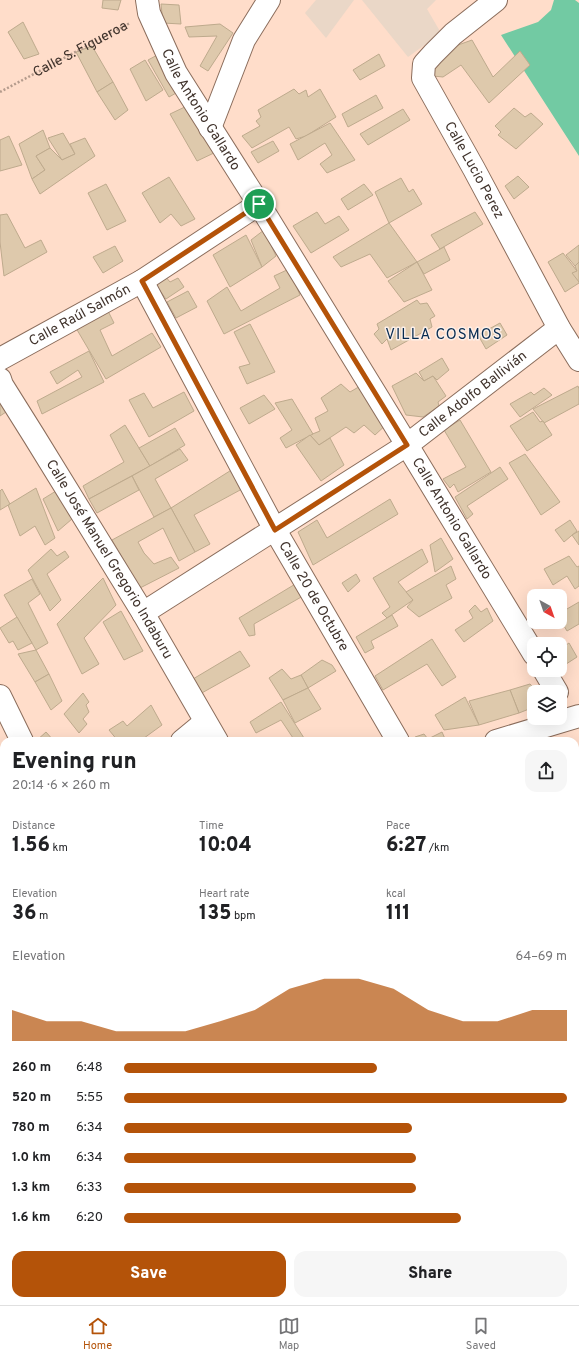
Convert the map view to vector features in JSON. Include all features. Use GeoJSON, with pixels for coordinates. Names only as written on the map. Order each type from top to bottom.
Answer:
{"type":"FeatureCollection","features":[{"type":"Feature","properties":{"kind":"street"},"geometry":{"type":"LineString","coordinates":[[210,128],[244,40],[268,0]]}},
{"type":"Feature","properties":{"kind":"street","name":"Calle Lucio Perez"},"geometry":{"type":"LineString","coordinates":[[496,0],[453,34],[432,54],[424,64],[423,78],[474,169],[559,328],[579,360]]}},
{"type":"Feature","properties":{"kind":"street","name":"Calle Antonio Gallardo"},"geometry":{"type":"LineString","coordinates":[[148,6],[176,73],[259,204],[527,642]]}},
{"type":"Feature","properties":{"kind":"street","name":"Calle Raúl Salmón"},"geometry":{"type":"LineString","coordinates":[[0,359],[142,281],[259,204]]}},
{"type":"Feature","properties":{"kind":"street","name":"Calle 20 de Octubre"},"geometry":{"type":"LineString","coordinates":[[142,281],[275,530],[396,737]]}},
{"type":"Feature","properties":{"kind":"street","name":"Calle Adolfo Ballivián"},"geometry":{"type":"LineString","coordinates":[[143,613],[407,445],[559,328]]}},
{"type":"Feature","properties":{"kind":"street","name":"Calle José Manuel Gregorio Indaburu"},"geometry":{"type":"LineString","coordinates":[[0,379],[2,385],[143,613],[214,737]]}},
{"type":"Feature","properties":{"kind":"street"},"geometry":{"type":"LineString","coordinates":[[0,696],[20,737]]}},
{"type":"Feature","properties":{"kind":"street"},"geometry":{"type":"LineString","coordinates":[[509,737],[576,717],[567,706]]}},
{"type":"Feature","properties":{"kind":"street"},"geometry":{"type":"LineString","coordinates":[[187,737],[205,722]]}},
{"type":"Feature","properties":{"kind":"path","name":"Calle S. Figueroa"},"geometry":{"type":"LineString","coordinates":[[0,92],[148,6]]}},
{"type":"Feature","properties":{"kind":"shaded area"},"geometry":{"type":"Polygon","coordinates":[[[316,0],[354,0],[326,38],[305,13],[316,0]]]}},
{"type":"Feature","properties":{"kind":"shaded area"},"geometry":{"type":"Polygon","coordinates":[[[362,0],[436,0],[427,9],[441,33],[408,57],[362,0]]]}},
{"type":"Feature","properties":{"kind":"green space"},"geometry":{"type":"Polygon","coordinates":[[[554,0],[575,0],[579,3],[579,156],[501,35],[538,22],[551,10],[554,0]]]}},
{"type":"Feature","properties":{"kind":"building"},"geometry":{"type":"Polygon","coordinates":[[[103,0],[121,0],[118,10],[102,8],[103,0]]]}},
{"type":"Feature","properties":{"kind":"building"},"geometry":{"type":"Polygon","coordinates":[[[161,4],[179,5],[181,24],[163,23],[161,4]]]}},
{"type":"Feature","properties":{"kind":"building"},"geometry":{"type":"Polygon","coordinates":[[[23,22],[39,54],[24,59],[8,32],[23,22]]]}},
{"type":"Feature","properties":{"kind":"building"},"geometry":{"type":"Polygon","coordinates":[[[220,24],[233,33],[208,71],[200,66],[217,36],[189,37],[185,27],[220,24]]]}},
{"type":"Feature","properties":{"kind":"building"},"geometry":{"type":"Polygon","coordinates":[[[472,40],[493,77],[520,51],[530,65],[489,103],[461,65],[443,77],[423,75],[433,54],[472,40]]]}},
{"type":"Feature","properties":{"kind":"building"},"geometry":{"type":"Polygon","coordinates":[[[92,46],[113,82],[97,92],[76,52],[92,46]]]}},
{"type":"Feature","properties":{"kind":"building"},"geometry":{"type":"Polygon","coordinates":[[[163,52],[185,88],[169,97],[148,60],[163,52]]]}},
{"type":"Feature","properties":{"kind":"building"},"geometry":{"type":"Polygon","coordinates":[[[379,54],[385,66],[360,80],[353,70],[379,54]]]}},
{"type":"Feature","properties":{"kind":"building"},"geometry":{"type":"Polygon","coordinates":[[[145,60],[163,90],[146,101],[130,69],[145,60]]]}},
{"type":"Feature","properties":{"kind":"building"},"geometry":{"type":"Polygon","coordinates":[[[113,82],[128,110],[115,120],[97,92],[113,82]]]}},
{"type":"Feature","properties":{"kind":"building"},"geometry":{"type":"Polygon","coordinates":[[[294,89],[299,94],[306,90],[308,97],[320,89],[336,117],[306,136],[296,139],[289,127],[252,148],[242,136],[260,126],[256,121],[261,117],[258,110],[294,89]]]}},
{"type":"Feature","properties":{"kind":"building"},"geometry":{"type":"Polygon","coordinates":[[[376,95],[383,108],[348,127],[342,114],[376,95]]]}},
{"type":"Feature","properties":{"kind":"building"},"geometry":{"type":"Polygon","coordinates":[[[189,105],[216,152],[197,161],[170,114],[189,105]]]}},
{"type":"Feature","properties":{"kind":"building"},"geometry":{"type":"Polygon","coordinates":[[[514,108],[525,117],[531,113],[543,124],[516,149],[498,135],[501,132],[495,126],[514,108]]]}},
{"type":"Feature","properties":{"kind":"building"},"geometry":{"type":"Polygon","coordinates":[[[403,109],[410,120],[368,145],[360,134],[403,109]]]}},
{"type":"Feature","properties":{"kind":"building"},"geometry":{"type":"Polygon","coordinates":[[[330,123],[355,160],[327,173],[320,164],[332,155],[325,143],[298,160],[290,144],[330,123]]]}},
{"type":"Feature","properties":{"kind":"building"},"geometry":{"type":"Polygon","coordinates":[[[43,130],[50,148],[36,156],[45,170],[32,179],[19,144],[43,130]]]}},
{"type":"Feature","properties":{"kind":"building"},"geometry":{"type":"Polygon","coordinates":[[[63,133],[75,154],[62,160],[48,138],[63,133]]]}},
{"type":"Feature","properties":{"kind":"building"},"geometry":{"type":"Polygon","coordinates":[[[9,136],[22,165],[0,171],[0,140],[9,136]]]}},
{"type":"Feature","properties":{"kind":"building"},"geometry":{"type":"Polygon","coordinates":[[[85,138],[95,156],[40,194],[32,179],[45,170],[36,156],[50,148],[62,160],[75,154],[70,144],[85,138]]]}},
{"type":"Feature","properties":{"kind":"building"},"geometry":{"type":"Polygon","coordinates":[[[273,141],[279,151],[258,163],[251,152],[273,141]]]}},
{"type":"Feature","properties":{"kind":"building"},"geometry":{"type":"Polygon","coordinates":[[[518,176],[529,187],[514,199],[505,186],[518,176]]]}},
{"type":"Feature","properties":{"kind":"building"},"geometry":{"type":"Polygon","coordinates":[[[169,177],[195,219],[181,226],[171,214],[160,223],[142,193],[169,177]]]}},
{"type":"Feature","properties":{"kind":"building"},"geometry":{"type":"Polygon","coordinates":[[[401,178],[409,192],[413,189],[422,204],[389,223],[375,192],[401,178]]]}},
{"type":"Feature","properties":{"kind":"building"},"geometry":{"type":"Polygon","coordinates":[[[106,184],[126,221],[107,230],[88,193],[106,184]]]}},
{"type":"Feature","properties":{"kind":"building"},"geometry":{"type":"Polygon","coordinates":[[[364,184],[373,195],[348,210],[341,199],[364,184]]]}},
{"type":"Feature","properties":{"kind":"building"},"geometry":{"type":"Polygon","coordinates":[[[317,212],[325,224],[339,216],[349,230],[311,253],[293,226],[317,212]]]}},
{"type":"Feature","properties":{"kind":"building"},"geometry":{"type":"Polygon","coordinates":[[[475,212],[483,224],[440,249],[431,235],[475,212]]]}},
{"type":"Feature","properties":{"kind":"building"},"geometry":{"type":"Polygon","coordinates":[[[7,214],[25,248],[41,240],[47,252],[4,276],[0,242],[0,215],[7,214]]]}},
{"type":"Feature","properties":{"kind":"building"},"geometry":{"type":"Polygon","coordinates":[[[389,223],[417,262],[387,278],[370,254],[341,267],[333,257],[389,223]]]}},
{"type":"Feature","properties":{"kind":"building"},"geometry":{"type":"Polygon","coordinates":[[[264,230],[276,256],[262,267],[251,240],[264,230]]]}},
{"type":"Feature","properties":{"kind":"building"},"geometry":{"type":"Polygon","coordinates":[[[246,235],[262,267],[230,287],[213,255],[246,235]]]}},
{"type":"Feature","properties":{"kind":"building"},"geometry":{"type":"Polygon","coordinates":[[[579,245],[579,262],[575,266],[566,255],[579,245]]]}},
{"type":"Feature","properties":{"kind":"building"},"geometry":{"type":"Polygon","coordinates":[[[115,246],[123,261],[103,273],[93,257],[115,246]]]}},
{"type":"Feature","properties":{"kind":"building"},"geometry":{"type":"Polygon","coordinates":[[[444,247],[450,260],[424,274],[417,262],[444,247]]]}},
{"type":"Feature","properties":{"kind":"building"},"geometry":{"type":"Polygon","coordinates":[[[563,253],[577,271],[579,281],[579,283],[565,292],[548,262],[563,253]]]}},
{"type":"Feature","properties":{"kind":"building"},"geometry":{"type":"Polygon","coordinates":[[[417,262],[432,290],[404,302],[388,281],[417,262]]]}},
{"type":"Feature","properties":{"kind":"building"},"geometry":{"type":"Polygon","coordinates":[[[579,262],[579,282],[572,273],[577,271],[575,266],[579,262]]]}},
{"type":"Feature","properties":{"kind":"building"},"geometry":{"type":"Polygon","coordinates":[[[289,269],[300,295],[224,334],[207,301],[227,287],[241,311],[280,288],[274,276],[289,269]]]}},
{"type":"Feature","properties":{"kind":"building"},"geometry":{"type":"Polygon","coordinates":[[[165,276],[170,282],[178,278],[184,287],[166,299],[155,284],[165,276]]]}},
{"type":"Feature","properties":{"kind":"building"},"geometry":{"type":"Polygon","coordinates":[[[188,291],[197,307],[176,318],[167,302],[188,291]]]}},
{"type":"Feature","properties":{"kind":"building"},"geometry":{"type":"Polygon","coordinates":[[[417,300],[420,304],[427,303],[435,316],[430,319],[432,327],[391,350],[387,339],[382,344],[374,334],[379,329],[377,324],[417,300]]]}},
{"type":"Feature","properties":{"kind":"building"},"geometry":{"type":"Polygon","coordinates":[[[105,305],[114,323],[100,330],[112,356],[152,333],[161,347],[106,379],[73,323],[105,305]]]}},
{"type":"Feature","properties":{"kind":"building"},"geometry":{"type":"Polygon","coordinates":[[[500,323],[507,335],[486,349],[478,335],[500,323]]]}},
{"type":"Feature","properties":{"kind":"building"},"geometry":{"type":"Polygon","coordinates":[[[250,324],[275,372],[247,384],[239,367],[250,364],[234,332],[250,324]]]}},
{"type":"Feature","properties":{"kind":"building"},"geometry":{"type":"Polygon","coordinates":[[[89,351],[104,382],[42,414],[37,401],[82,377],[78,370],[57,384],[50,372],[89,351]]]}},
{"type":"Feature","properties":{"kind":"building"},"geometry":{"type":"Polygon","coordinates":[[[442,358],[449,370],[437,380],[433,376],[424,381],[419,372],[442,358]]]}},
{"type":"Feature","properties":{"kind":"building"},"geometry":{"type":"Polygon","coordinates":[[[416,373],[424,381],[433,376],[446,396],[438,402],[439,406],[423,417],[406,415],[392,386],[416,373]]]}},
{"type":"Feature","properties":{"kind":"building"},"geometry":{"type":"Polygon","coordinates":[[[341,384],[350,392],[362,385],[389,422],[375,435],[364,425],[354,433],[346,427],[319,445],[310,435],[320,431],[315,418],[328,411],[321,398],[341,384]]]}},
{"type":"Feature","properties":{"kind":"building"},"geometry":{"type":"Polygon","coordinates":[[[578,386],[579,404],[544,423],[533,409],[578,386]]]}},
{"type":"Feature","properties":{"kind":"building"},"geometry":{"type":"Polygon","coordinates":[[[544,388],[552,395],[520,417],[510,404],[531,392],[534,395],[544,388]]]}},
{"type":"Feature","properties":{"kind":"building"},"geometry":{"type":"Polygon","coordinates":[[[184,392],[194,411],[149,437],[129,400],[144,393],[153,408],[184,392]]]}},
{"type":"Feature","properties":{"kind":"building"},"geometry":{"type":"Polygon","coordinates":[[[264,395],[275,409],[249,424],[240,408],[264,395]]]}},
{"type":"Feature","properties":{"kind":"building"},"geometry":{"type":"Polygon","coordinates":[[[0,399],[9,410],[0,416],[0,399]]]}},
{"type":"Feature","properties":{"kind":"building"},"geometry":{"type":"Polygon","coordinates":[[[292,399],[313,434],[286,448],[280,438],[292,430],[275,403],[292,399]]]}},
{"type":"Feature","properties":{"kind":"building"},"geometry":{"type":"Polygon","coordinates":[[[533,412],[540,422],[543,421],[552,435],[527,451],[510,426],[533,412]]]}},
{"type":"Feature","properties":{"kind":"building"},"geometry":{"type":"Polygon","coordinates":[[[460,420],[491,472],[458,492],[454,484],[450,488],[443,479],[466,467],[444,430],[460,420]]]}},
{"type":"Feature","properties":{"kind":"building"},"geometry":{"type":"Polygon","coordinates":[[[125,425],[150,466],[89,499],[83,486],[124,462],[110,435],[125,425]]]}},
{"type":"Feature","properties":{"kind":"building"},"geometry":{"type":"Polygon","coordinates":[[[175,428],[185,445],[150,466],[139,448],[175,428]]]}},
{"type":"Feature","properties":{"kind":"building"},"geometry":{"type":"Polygon","coordinates":[[[310,435],[319,445],[330,438],[344,465],[321,481],[296,445],[310,435]]]}},
{"type":"Feature","properties":{"kind":"building"},"geometry":{"type":"Polygon","coordinates":[[[180,449],[188,460],[155,479],[171,508],[154,517],[132,476],[180,449]]]}},
{"type":"Feature","properties":{"kind":"building"},"geometry":{"type":"Polygon","coordinates":[[[525,454],[560,502],[541,515],[509,463],[525,454]]]}},
{"type":"Feature","properties":{"kind":"building"},"geometry":{"type":"Polygon","coordinates":[[[500,467],[508,479],[467,506],[473,514],[467,519],[455,497],[500,467]]]}},
{"type":"Feature","properties":{"kind":"building"},"geometry":{"type":"Polygon","coordinates":[[[233,469],[242,489],[194,515],[210,544],[195,552],[171,508],[233,469]]]}},
{"type":"Feature","properties":{"kind":"building"},"geometry":{"type":"Polygon","coordinates":[[[132,476],[139,490],[97,513],[89,499],[132,476]]]}},
{"type":"Feature","properties":{"kind":"building"},"geometry":{"type":"Polygon","coordinates":[[[36,488],[55,538],[45,545],[35,526],[20,536],[8,505],[36,488]]]}},
{"type":"Feature","properties":{"kind":"building"},"geometry":{"type":"Polygon","coordinates":[[[2,489],[10,504],[0,510],[0,491],[2,489]]]}},
{"type":"Feature","properties":{"kind":"building"},"geometry":{"type":"Polygon","coordinates":[[[56,491],[72,519],[58,531],[43,499],[56,491]]]}},
{"type":"Feature","properties":{"kind":"building"},"geometry":{"type":"Polygon","coordinates":[[[390,499],[398,514],[313,565],[298,532],[317,520],[327,538],[390,499]]]}},
{"type":"Feature","properties":{"kind":"building"},"geometry":{"type":"Polygon","coordinates":[[[171,508],[195,552],[179,561],[163,528],[138,542],[144,553],[154,564],[171,557],[179,568],[140,588],[112,540],[171,508]]]}},
{"type":"Feature","properties":{"kind":"building"},"geometry":{"type":"Polygon","coordinates":[[[570,520],[577,531],[564,542],[555,530],[570,520]]]}},
{"type":"Feature","properties":{"kind":"building"},"geometry":{"type":"Polygon","coordinates":[[[579,531],[579,545],[572,535],[579,531]]]}},
{"type":"Feature","properties":{"kind":"building"},"geometry":{"type":"Polygon","coordinates":[[[441,538],[453,559],[435,572],[430,545],[441,538]]]}},
{"type":"Feature","properties":{"kind":"building"},"geometry":{"type":"Polygon","coordinates":[[[51,549],[57,556],[65,551],[69,557],[47,574],[61,600],[50,611],[28,570],[51,549]]]}},
{"type":"Feature","properties":{"kind":"building"},"geometry":{"type":"Polygon","coordinates":[[[422,549],[428,562],[398,582],[413,600],[387,618],[382,613],[390,607],[373,578],[422,549]]]}},
{"type":"Feature","properties":{"kind":"building"},"geometry":{"type":"Polygon","coordinates":[[[569,556],[577,567],[579,566],[579,586],[575,589],[567,576],[553,585],[544,569],[569,556]]]}},
{"type":"Feature","properties":{"kind":"building"},"geometry":{"type":"Polygon","coordinates":[[[451,566],[456,579],[446,585],[452,598],[419,617],[407,607],[413,600],[406,592],[451,566]]]}},
{"type":"Feature","properties":{"kind":"building"},"geometry":{"type":"Polygon","coordinates":[[[356,574],[360,581],[348,592],[342,583],[356,574]]]}},
{"type":"Feature","properties":{"kind":"building"},"geometry":{"type":"Polygon","coordinates":[[[103,578],[116,605],[84,638],[99,664],[82,674],[57,624],[103,578]]]}},
{"type":"Feature","properties":{"kind":"building"},"geometry":{"type":"Polygon","coordinates":[[[32,579],[40,594],[28,603],[48,643],[36,650],[4,595],[32,579]]]}},
{"type":"Feature","properties":{"kind":"building"},"geometry":{"type":"Polygon","coordinates":[[[297,583],[303,596],[254,624],[255,635],[249,636],[239,618],[297,583]]]}},
{"type":"Feature","properties":{"kind":"building"},"geometry":{"type":"Polygon","coordinates":[[[579,602],[579,624],[567,631],[566,629],[567,609],[579,602]]]}},
{"type":"Feature","properties":{"kind":"building"},"geometry":{"type":"Polygon","coordinates":[[[475,605],[481,612],[487,608],[493,621],[464,642],[455,630],[473,618],[469,611],[475,605]]]}},
{"type":"Feature","properties":{"kind":"building"},"geometry":{"type":"Polygon","coordinates":[[[121,611],[143,651],[124,660],[103,622],[121,611]]]}},
{"type":"Feature","properties":{"kind":"building"},"geometry":{"type":"Polygon","coordinates":[[[392,615],[398,626],[371,641],[374,648],[365,653],[356,637],[392,615]]]}},
{"type":"Feature","properties":{"kind":"building"},"geometry":{"type":"Polygon","coordinates":[[[17,617],[32,643],[18,650],[13,641],[9,643],[0,628],[17,617]]]}},
{"type":"Feature","properties":{"kind":"building"},"geometry":{"type":"Polygon","coordinates":[[[432,639],[456,677],[442,686],[427,664],[383,690],[375,676],[432,639]]]}},
{"type":"Feature","properties":{"kind":"building"},"geometry":{"type":"Polygon","coordinates":[[[569,643],[577,657],[567,663],[567,644],[569,643]]]}},
{"type":"Feature","properties":{"kind":"building"},"geometry":{"type":"Polygon","coordinates":[[[36,650],[49,674],[35,682],[18,654],[36,650]]]}},
{"type":"Feature","properties":{"kind":"building"},"geometry":{"type":"Polygon","coordinates":[[[240,651],[250,666],[200,694],[193,679],[240,651]]]}},
{"type":"Feature","properties":{"kind":"building"},"geometry":{"type":"Polygon","coordinates":[[[322,660],[332,665],[336,671],[308,688],[301,675],[322,660]]]}},
{"type":"Feature","properties":{"kind":"building"},"geometry":{"type":"Polygon","coordinates":[[[282,669],[291,679],[301,675],[308,688],[283,700],[269,678],[282,669]]]}},
{"type":"Feature","properties":{"kind":"building"},"geometry":{"type":"Polygon","coordinates":[[[49,674],[62,701],[51,710],[35,682],[49,674]]]}},
{"type":"Feature","properties":{"kind":"building"},"geometry":{"type":"Polygon","coordinates":[[[530,684],[531,685],[527,685],[527,710],[519,713],[510,690],[530,684]]]}},
{"type":"Feature","properties":{"kind":"building"},"geometry":{"type":"Polygon","coordinates":[[[308,688],[321,709],[295,723],[283,700],[308,688]]]}},
{"type":"Feature","properties":{"kind":"building"},"geometry":{"type":"Polygon","coordinates":[[[510,690],[519,713],[479,725],[469,701],[510,690]]]}},
{"type":"Feature","properties":{"kind":"building"},"geometry":{"type":"Polygon","coordinates":[[[83,693],[89,702],[86,705],[89,712],[83,719],[87,724],[79,733],[64,714],[83,693]]]}},
{"type":"Feature","properties":{"kind":"building"},"geometry":{"type":"Polygon","coordinates":[[[465,697],[479,725],[444,730],[435,715],[465,697]]]}},
{"type":"Feature","properties":{"kind":"building"},"geometry":{"type":"Polygon","coordinates":[[[281,702],[303,737],[292,737],[281,720],[256,733],[250,722],[281,702]]]}},
{"type":"Feature","properties":{"kind":"building"},"geometry":{"type":"Polygon","coordinates":[[[151,705],[162,725],[146,737],[115,737],[109,730],[123,721],[127,726],[151,705]]]}},
{"type":"Feature","properties":{"kind":"building"},"geometry":{"type":"Polygon","coordinates":[[[46,732],[50,737],[40,737],[46,732]]]}},
{"type":"Feature","properties":{"kind":"building"},"geometry":{"type":"Polygon","coordinates":[[[442,732],[444,737],[432,737],[442,732]]]}},
{"type":"Feature","properties":{"kind":"building"},"geometry":{"type":"Polygon","coordinates":[[[424,734],[426,737],[415,737],[424,734]]]}},
{"type":"Feature","properties":{"kind":"district","name":"VILLA COSMOS"},"geometry":{"type":"Point","coordinates":[444,335]}},
{"type":"Feature","properties":{"kind":"route"},"geometry":{"type":"LineString","coordinates":[[259,204],[407,445],[275,530],[142,281],[259,204]]}}]}
